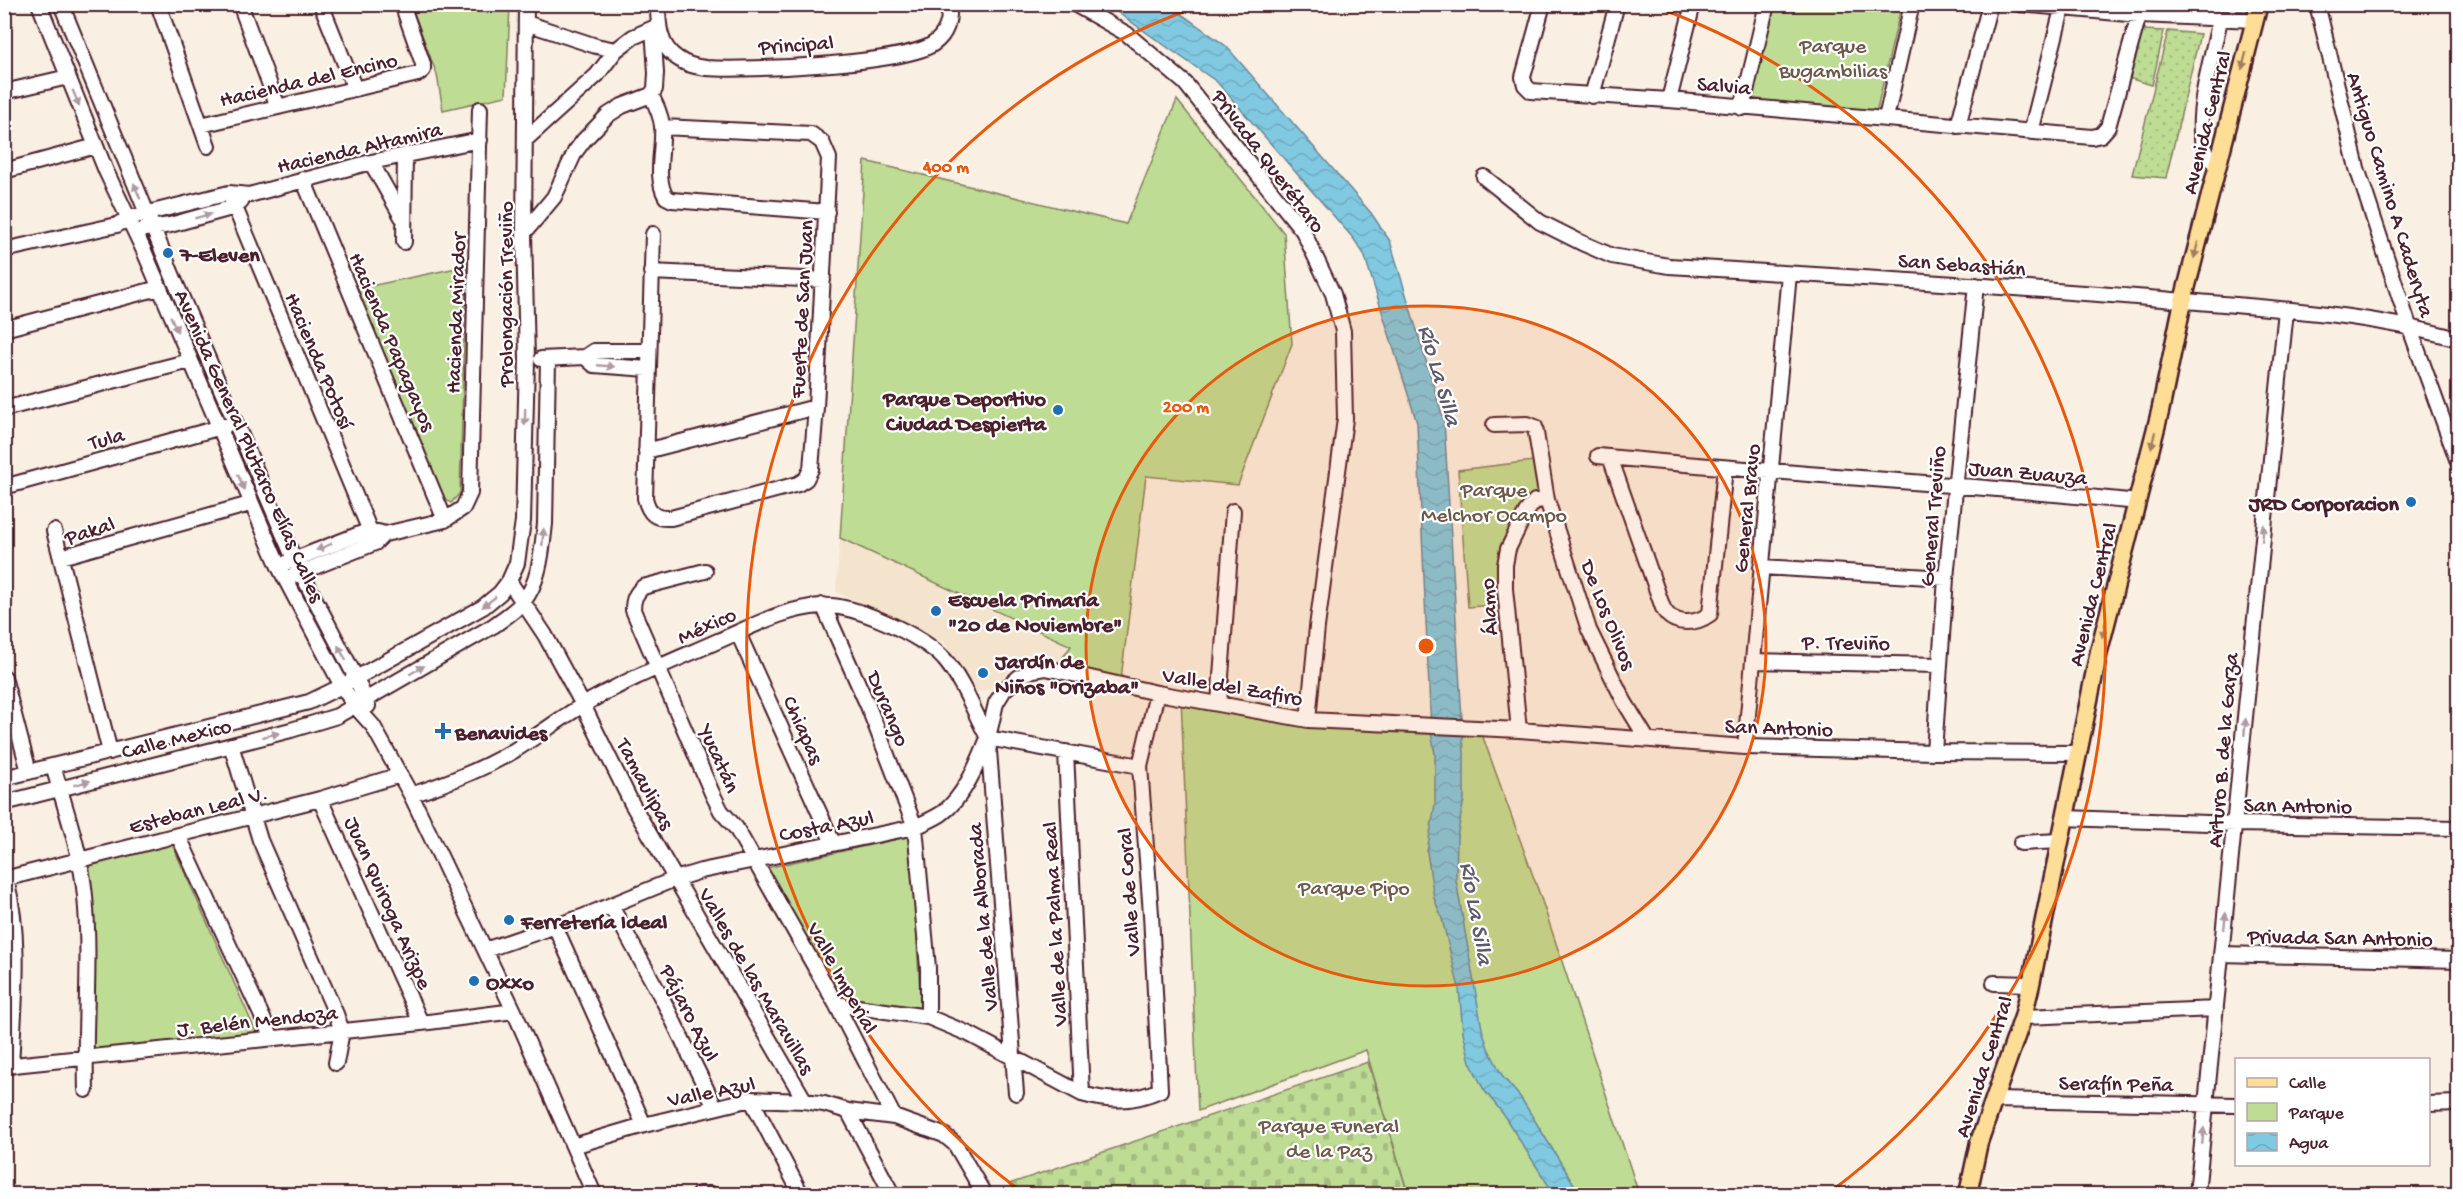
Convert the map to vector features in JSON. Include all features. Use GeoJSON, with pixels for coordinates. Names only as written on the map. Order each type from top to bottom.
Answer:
{"type":"FeatureCollection","features":[{"type":"Feature","properties":{"kind":"main road","name":"Avenida Central"},"geometry":{"type":"LineString","coordinates":[[1968,1194],[1979,1142],[2023,1017],[2109,608],[2138,502],[2160,412],[2183,301],[2257,12]]}},
{"type":"Feature","properties":{"kind":"street","name":"Avenida General Plutarco Elías Calles"},"geometry":{"type":"LineString","coordinates":[[39,4],[126,224],[159,288],[250,504],[282,573],[342,686],[361,703]]}},
{"type":"Feature","properties":{"kind":"street","name":"Avenida General Plutarco Elías Calles"},"geometry":{"type":"LineString","coordinates":[[61,4],[152,228],[294,559],[356,678],[361,703],[411,795],[514,1011],[594,1194]]}},
{"type":"Feature","properties":{"kind":"street"},"geometry":{"type":"LineString","coordinates":[[158,4],[208,146]]}},
{"type":"Feature","properties":{"kind":"street"},"geometry":{"type":"LineString","coordinates":[[240,4],[278,107]]}},
{"type":"Feature","properties":{"kind":"street"},"geometry":{"type":"LineString","coordinates":[[321,4],[355,89]]}},
{"type":"Feature","properties":{"kind":"street","name":"Hacienda del Encino"},"geometry":{"type":"LineString","coordinates":[[201,125],[418,74],[423,70],[423,64],[402,4]]}},
{"type":"Feature","properties":{"kind":"street","name":"Prolongación Treviño"},"geometry":{"type":"LineString","coordinates":[[356,678],[483,607],[500,593],[509,581],[517,563],[523,522],[527,359],[524,233],[526,4]]}},
{"type":"Feature","properties":{"kind":"street","name":"Principal"},"geometry":{"type":"LineString","coordinates":[[658,4],[656,27],[663,43],[674,57],[687,64],[706,68],[782,67],[881,57],[923,49],[943,34],[950,20],[949,4]]}},
{"type":"Feature","properties":{"kind":"street","name":"Privada Querétaro"},"geometry":{"type":"LineString","coordinates":[[1074,4],[1128,34],[1185,83],[1303,231],[1333,294],[1343,331],[1345,419],[1317,627],[1308,720]]}},
{"type":"Feature","properties":{"kind":"street","name":"Salvia"},"geometry":{"type":"LineString","coordinates":[[1543,4],[1522,77],[1525,85],[1531,91],[1669,100],[2092,137],[2101,135],[2108,127],[2139,15]]}},
{"type":"Feature","properties":{"kind":"street"},"geometry":{"type":"LineString","coordinates":[[1592,96],[1617,4]]}},
{"type":"Feature","properties":{"kind":"street"},"geometry":{"type":"LineString","coordinates":[[1669,100],[1693,4]]}},
{"type":"Feature","properties":{"kind":"street"},"geometry":{"type":"LineString","coordinates":[[1742,108],[1767,4]]}},
{"type":"Feature","properties":{"kind":"street"},"geometry":{"type":"LineString","coordinates":[[1886,118],[1912,4]]}},
{"type":"Feature","properties":{"kind":"street"},"geometry":{"type":"LineString","coordinates":[[1958,126],[1990,4]]}},
{"type":"Feature","properties":{"kind":"street"},"geometry":{"type":"LineString","coordinates":[[2019,4],[2139,15],[2220,19],[2257,12]]}},
{"type":"Feature","properties":{"kind":"street","name":"Antiguo Camino A Caderyta"},"geometry":{"type":"LineString","coordinates":[[2317,4],[2357,168],[2409,326],[2458,462]]}},
{"type":"Feature","properties":{"kind":"street"},"geometry":{"type":"LineString","coordinates":[[2031,132],[2062,9]]}},
{"type":"Feature","properties":{"kind":"street"},"geometry":{"type":"LineString","coordinates":[[2217,166],[2207,153],[2200,120],[2220,19]]}},
{"type":"Feature","properties":{"kind":"street"},"geometry":{"type":"LineString","coordinates":[[526,23],[596,46],[616,50]]}},
{"type":"Feature","properties":{"kind":"street"},"geometry":{"type":"LineString","coordinates":[[524,233],[554,197],[575,152],[584,140],[608,115],[622,106],[651,95],[656,84],[656,27],[633,37],[616,50],[597,75],[525,140]]}},
{"type":"Feature","properties":{"kind":"street"},"geometry":{"type":"LineString","coordinates":[[4,92],[68,77]]}},
{"type":"Feature","properties":{"kind":"street"},"geometry":{"type":"LineString","coordinates":[[651,95],[662,127],[661,182],[666,197],[672,200],[827,212]]}},
{"type":"Feature","properties":{"kind":"street","name":"Hacienda Mirador"},"geometry":{"type":"LineString","coordinates":[[452,517],[464,508],[470,493],[480,109]]}},
{"type":"Feature","properties":{"kind":"street","name":"Fuerte de San Juan"},"geometry":{"type":"LineString","coordinates":[[646,451],[645,498],[651,513],[659,518],[671,518],[798,484],[806,479],[811,469],[816,407],[827,212],[829,158],[822,142],[811,134],[662,127]]}},
{"type":"Feature","properties":{"kind":"street","name":"Hacienda Altamira"},"geometry":{"type":"LineString","coordinates":[[126,224],[146,213],[229,193],[249,195],[371,162],[480,140]]}},
{"type":"Feature","properties":{"kind":"street"},"geometry":{"type":"LineString","coordinates":[[4,171],[96,146]]}},
{"type":"Feature","properties":{"kind":"street"},"geometry":{"type":"LineString","coordinates":[[404,242],[405,155]]}},
{"type":"Feature","properties":{"kind":"street"},"geometry":{"type":"LineString","coordinates":[[106,171],[125,162]]}},
{"type":"Feature","properties":{"kind":"street"},"geometry":{"type":"LineString","coordinates":[[371,162],[403,220]]}},
{"type":"Feature","properties":{"kind":"street","name":"San Sebastián"},"geometry":{"type":"LineString","coordinates":[[1484,177],[1540,222],[1612,256],[1668,266],[1976,285],[2286,310],[2409,326],[2458,339]]}},
{"type":"Feature","properties":{"kind":"street","name":"Hacienda Papagayos"},"geometry":{"type":"LineString","coordinates":[[303,179],[452,517]]}},
{"type":"Feature","properties":{"kind":"street","name":"Hacienda Potosí"},"geometry":{"type":"LineString","coordinates":[[229,193],[377,536]]}},
{"type":"Feature","properties":{"kind":"street","name":"Hacienda Altamira"},"geometry":{"type":"LineString","coordinates":[[126,224],[152,228],[235,207],[249,195]]}},
{"type":"Feature","properties":{"kind":"street"},"geometry":{"type":"LineString","coordinates":[[4,250],[126,224]]}},
{"type":"Feature","properties":{"kind":"street"},"geometry":{"type":"LineString","coordinates":[[653,234],[646,451],[816,407]]}},
{"type":"Feature","properties":{"kind":"street"},"geometry":{"type":"LineString","coordinates":[[651,272],[823,280]]}},
{"type":"Feature","properties":{"kind":"street","name":"General Bravo"},"geometry":{"type":"LineString","coordinates":[[1745,747],[1789,273]]}},
{"type":"Feature","properties":{"kind":"street","name":"General Treviño"},"geometry":{"type":"LineString","coordinates":[[1934,753],[1946,578],[1976,285]]}},
{"type":"Feature","properties":{"kind":"street"},"geometry":{"type":"LineString","coordinates":[[4,329],[159,288]]}},
{"type":"Feature","properties":{"kind":"street","name":"Arturo B. de la Garza"},"geometry":{"type":"LineString","coordinates":[[2197,1194],[2286,310]]}},
{"type":"Feature","properties":{"kind":"street"},"geometry":{"type":"LineString","coordinates":[[527,359],[585,357],[594,351],[649,351]]}},
{"type":"Feature","properties":{"kind":"street"},"geometry":{"type":"LineString","coordinates":[[585,357],[594,365],[648,369]]}},
{"type":"Feature","properties":{"kind":"street","name":"Prolongación Treviño"},"geometry":{"type":"LineString","coordinates":[[361,703],[493,626],[524,601],[537,574],[544,533],[548,359]]}},
{"type":"Feature","properties":{"kind":"street"},"geometry":{"type":"LineString","coordinates":[[4,409],[190,361]]}},
{"type":"Feature","properties":{"kind":"street","name":"Tula"},"geometry":{"type":"LineString","coordinates":[[4,487],[237,423]]}},
{"type":"Feature","properties":{"kind":"street","name":"De Los Olivos"},"geometry":{"type":"LineString","coordinates":[[1494,425],[1527,424],[1535,427],[1547,500],[1589,630],[1624,701],[1647,739]]}},
{"type":"Feature","properties":{"kind":"street","name":"Juan Zuauza"},"geometry":{"type":"LineString","coordinates":[[1725,468],[1710,614],[1695,621],[1674,621],[1667,616],[1663,608],[1604,456],[2138,502]]}},
{"type":"Feature","properties":{"kind":"street","name":"Álamo"},"geometry":{"type":"LineString","coordinates":[[1519,730],[1505,590],[1505,565],[1508,549],[1526,512],[1535,501],[1547,500]]}},
{"type":"Feature","properties":{"kind":"street","name":"Pakal"},"geometry":{"type":"LineString","coordinates":[[110,752],[61,557],[250,504]]}},
{"type":"Feature","properties":{"kind":"street"},"geometry":{"type":"LineString","coordinates":[[1219,704],[1233,511]]}},
{"type":"Feature","properties":{"kind":"street"},"geometry":{"type":"LineString","coordinates":[[282,573],[294,559],[452,517]]}},
{"type":"Feature","properties":{"kind":"street"},"geometry":{"type":"LineString","coordinates":[[54,531],[61,557]]}},
{"type":"Feature","properties":{"kind":"street"},"geometry":{"type":"LineString","coordinates":[[282,573],[300,572],[377,536]]}},
{"type":"Feature","properties":{"kind":"street"},"geometry":{"type":"LineString","coordinates":[[1761,567],[1946,578]]}},
{"type":"Feature","properties":{"kind":"street","name":"Yucatán"},"geometry":{"type":"LineString","coordinates":[[705,571],[643,587],[633,600],[633,610],[712,793],[754,859]]}},
{"type":"Feature","properties":{"kind":"street"},"geometry":{"type":"LineString","coordinates":[[509,581],[524,601],[583,705]]}},
{"type":"Feature","properties":{"kind":"street","name":"México"},"geometry":{"type":"LineString","coordinates":[[411,795],[462,778],[488,766],[583,705],[657,668],[789,612],[823,605],[849,609],[921,641],[943,657],[958,678],[988,738]]}},
{"type":"Feature","properties":{"kind":"street","name":"Durango"},"geometry":{"type":"LineString","coordinates":[[823,605],[867,706],[915,827],[928,968],[928,1017]]}},
{"type":"Feature","properties":{"kind":"street","name":"Chiapas"},"geometry":{"type":"LineString","coordinates":[[738,633],[833,843]]}},
{"type":"Feature","properties":{"kind":"street","name":"P. Treviño"},"geometry":{"type":"LineString","coordinates":[[1753,661],[1939,665]]}},
{"type":"Feature","properties":{"kind":"street","name":"Valle del Zafiro"},"geometry":{"type":"LineString","coordinates":[[988,738],[996,704],[1004,690],[1019,677],[1033,670],[1046,668],[1157,693],[1308,720],[1480,729]]}},
{"type":"Feature","properties":{"kind":"street"},"geometry":{"type":"LineString","coordinates":[[4,677],[29,772]]}},
{"type":"Feature","properties":{"kind":"street","name":"Calle Mexico"},"geometry":{"type":"LineString","coordinates":[[4,778],[309,702],[356,678]]}},
{"type":"Feature","properties":{"kind":"street","name":"Valle de Coral"},"geometry":{"type":"LineString","coordinates":[[1082,1094],[1115,1101],[1137,1098],[1160,1090],[1151,914],[1140,766],[1157,693]]}},
{"type":"Feature","properties":{"kind":"street"},"geometry":{"type":"LineString","coordinates":[[969,702],[979,705],[996,704]]}},
{"type":"Feature","properties":{"kind":"street","name":"Calle Mexico"},"geometry":{"type":"LineString","coordinates":[[4,803],[318,723],[361,703]]}},
{"type":"Feature","properties":{"kind":"street","name":"Tamaulipas"},"geometry":{"type":"LineString","coordinates":[[583,705],[632,804],[675,879]]}},
{"type":"Feature","properties":{"kind":"street","name":"San Antonio"},"geometry":{"type":"LineString","coordinates":[[1480,729],[1745,747],[1934,753],[2077,753]]}},
{"type":"Feature","properties":{"kind":"street"},"geometry":{"type":"LineString","coordinates":[[988,738],[1140,766]]}},
{"type":"Feature","properties":{"kind":"street","name":"Costa Azul"},"geometry":{"type":"LineString","coordinates":[[485,950],[611,906],[675,879],[754,859],[915,827],[942,813],[958,795],[988,738]]}},
{"type":"Feature","properties":{"kind":"street","name":"Valle de la Alborada"},"geometry":{"type":"LineString","coordinates":[[988,738],[1016,1094]]}},
{"type":"Feature","properties":{"kind":"street"},"geometry":{"type":"LineString","coordinates":[[231,745],[251,816],[331,999],[342,1031],[336,1063]]}},
{"type":"Feature","properties":{"kind":"street","name":"Valle de la Palma Real"},"geometry":{"type":"LineString","coordinates":[[1066,752],[1082,1094]]}},
{"type":"Feature","properties":{"kind":"street"},"geometry":{"type":"LineString","coordinates":[[53,766],[85,893],[87,924],[86,1090]]}},
{"type":"Feature","properties":{"kind":"street","name":"Esteban Leal V."},"geometry":{"type":"LineString","coordinates":[[5,879],[320,799],[400,775]]}},
{"type":"Feature","properties":{"kind":"street","name":"Juan Quiroga Arizpe"},"geometry":{"type":"LineString","coordinates":[[320,799],[421,1023]]}},
{"type":"Feature","properties":{"kind":"street","name":"San Antonio"},"geometry":{"type":"LineString","coordinates":[[2064,818],[2458,828]]}},
{"type":"Feature","properties":{"kind":"street"},"geometry":{"type":"LineString","coordinates":[[178,835],[272,1038]]}},
{"type":"Feature","properties":{"kind":"street"},"geometry":{"type":"LineString","coordinates":[[2021,843],[2060,842]]}},
{"type":"Feature","properties":{"kind":"street","name":"Valle Imperial"},"geometry":{"type":"LineString","coordinates":[[754,859],[836,1004],[894,1117]]}},
{"type":"Feature","properties":{"kind":"street"},"geometry":{"type":"LineString","coordinates":[[5,879],[13,902],[15,930],[8,1066]]}},
{"type":"Feature","properties":{"kind":"street","name":"Valles de las Maravillas"},"geometry":{"type":"LineString","coordinates":[[675,879],[805,1101]]}},
{"type":"Feature","properties":{"kind":"street","name":"Pájaro Azul"},"geometry":{"type":"LineString","coordinates":[[611,906],[664,1002],[715,1107]]}},
{"type":"Feature","properties":{"kind":"street"},"geometry":{"type":"LineString","coordinates":[[555,926],[644,1125]]}},
{"type":"Feature","properties":{"kind":"street","name":"Privada San Antonio"},"geometry":{"type":"LineString","coordinates":[[2221,954],[2458,960]]}},
{"type":"Feature","properties":{"kind":"street"},"geometry":{"type":"LineString","coordinates":[[1994,983],[2031,984]]}},
{"type":"Feature","properties":{"kind":"street"},"geometry":{"type":"LineString","coordinates":[[836,1004],[928,1017],[969,1034],[1082,1094]]}},
{"type":"Feature","properties":{"kind":"street"},"geometry":{"type":"LineString","coordinates":[[2023,1017],[2216,1009]]}},
{"type":"Feature","properties":{"kind":"street","name":"J. Belén Mendoza"},"geometry":{"type":"LineString","coordinates":[[8,1066],[421,1023],[514,1011]]}},
{"type":"Feature","properties":{"kind":"street"},"geometry":{"type":"LineString","coordinates":[[751,1099],[801,1194]]}},
{"type":"Feature","properties":{"kind":"street","name":"Valle Azul"},"geometry":{"type":"LineString","coordinates":[[573,1146],[644,1125],[751,1099],[805,1101],[824,1104],[848,1112],[894,1117],[937,1132],[955,1144],[984,1194]]}},
{"type":"Feature","properties":{"kind":"street","name":"Serafín Peña"},"geometry":{"type":"LineString","coordinates":[[1995,1100],[2235,1105]]}},
{"type":"Feature","properties":{"kind":"street"},"geometry":{"type":"LineString","coordinates":[[2430,1104],[2458,1104]]}},
{"type":"Feature","properties":{"kind":"street"},"geometry":{"type":"LineString","coordinates":[[848,1112],[892,1194]]}},
{"type":"Feature","properties":{"kind":"street"},"geometry":{"type":"LineString","coordinates":[[699,1194],[711,1194]]}},
{"type":"Feature","properties":{"kind":"shaded area","name":"Escuela Primaria \"20 de Noviembre\""},"geometry":{"type":"Polygon","coordinates":[[[840,538],[1071,646],[1059,663],[1020,658],[994,688],[968,694],[945,643],[836,592],[840,538]]]}},
{"type":"Feature","properties":{"kind":"green space","name":"Parque Bugambilias"},"geometry":{"type":"Polygon","coordinates":[[[1878,4],[1901,7],[1876,113],[1750,99],[1769,5],[1878,4]]]}},
{"type":"Feature","properties":{"kind":"green space"},"geometry":{"type":"Polygon","coordinates":[[[411,5],[510,5],[506,96],[443,110],[437,75],[411,5]]]}},
{"type":"Feature","properties":{"kind":"green space"},"geometry":{"type":"Polygon","coordinates":[[[2140,30],[2164,31],[2152,85],[2128,78],[2140,30]]]}},
{"type":"Feature","properties":{"kind":"green space"},"geometry":{"type":"Polygon","coordinates":[[[2168,31],[2200,34],[2166,178],[2132,175],[2168,31]]]}},
{"type":"Feature","properties":{"kind":"green space","name":"Parque Deportivo Ciudad Despierta"},"geometry":{"type":"Polygon","coordinates":[[[1177,100],[1284,233],[1292,344],[1238,485],[1146,476],[1121,679],[1059,663],[1071,646],[840,538],[865,161],[1126,224],[1177,100]]]}},
{"type":"Feature","properties":{"kind":"green space"},"geometry":{"type":"Polygon","coordinates":[[[466,266],[460,493],[451,503],[442,497],[356,289],[466,266]]]}},
{"type":"Feature","properties":{"kind":"green space","name":"Parque Melchor Ocampo"},"geometry":{"type":"Polygon","coordinates":[[[1541,460],[1547,500],[1535,501],[1508,549],[1507,604],[1468,607],[1458,470],[1541,460]]]}},
{"type":"Feature","properties":{"kind":"green space","name":"Parque Pipo"},"geometry":{"type":"Polygon","coordinates":[[[1181,697],[1325,720],[1480,729],[1540,895],[1639,1194],[1408,1194],[1366,1050],[1198,1111],[1181,697]]]}},
{"type":"Feature","properties":{"kind":"green space"},"geometry":{"type":"Polygon","coordinates":[[[911,836],[921,1011],[835,994],[766,868],[911,836]]]}},
{"type":"Feature","properties":{"kind":"green space"},"geometry":{"type":"Polygon","coordinates":[[[172,844],[257,1034],[90,1052],[84,867],[172,844]]]}},
{"type":"Feature","properties":{"kind":"green space","name":"Parque Funeral de la Paz"},"geometry":{"type":"Polygon","coordinates":[[[1368,1062],[1408,1194],[1020,1194],[1009,1184],[1368,1062]]]}},
{"type":"Feature","properties":{"kind":"water"},"geometry":{"type":"Polygon","coordinates":[[[1107,5],[1169,5],[1226,46],[1371,213],[1390,241],[1444,421],[1464,753],[1464,799],[1457,837],[1456,880],[1482,1029],[1488,1048],[1503,1077],[1521,1098],[1580,1194],[1554,1194],[1501,1111],[1484,1090],[1470,1062],[1463,1032],[1459,988],[1442,919],[1434,898],[1427,852],[1435,804],[1435,754],[1431,732],[1417,423],[1364,254],[1353,238],[1217,82],[1107,5]]]}},
{"type":"Feature","properties":{"kind":"place","name":"7-Eleven"},"geometry":{"type":"Point","coordinates":[168,253]}},
{"type":"Feature","properties":{"kind":"place","name":"Parque Deportivo Ciudad Despierta"},"geometry":{"type":"Point","coordinates":[1058,410]}},
{"type":"Feature","properties":{"kind":"place","name":"JRD Corporacion"},"geometry":{"type":"Point","coordinates":[2411,502]}},
{"type":"Feature","properties":{"kind":"place","name":"Escuela Primaria \"20 de Noviembre\""},"geometry":{"type":"Point","coordinates":[936,611]}},
{"type":"Feature","properties":{"kind":"place","name":"Jardín de Niños \"Orizaba\""},"geometry":{"type":"Point","coordinates":[983,673]}},
{"type":"Feature","properties":{"kind":"place","name":"Benavides"},"geometry":{"type":"Point","coordinates":[443,731]}},
{"type":"Feature","properties":{"kind":"place","name":"Ferretería Ideal"},"geometry":{"type":"Point","coordinates":[509,920]}},
{"type":"Feature","properties":{"kind":"place","name":"Oxxo"},"geometry":{"type":"Point","coordinates":[474,981]}},
{"type":"Feature","properties":{"kind":"water label","name":"Río La Silla"},"geometry":{"type":"Point","coordinates":[1441,375]}},
{"type":"Feature","properties":{"kind":"water label","name":"Río La Silla"},"geometry":{"type":"Point","coordinates":[1478,913]}}]}
